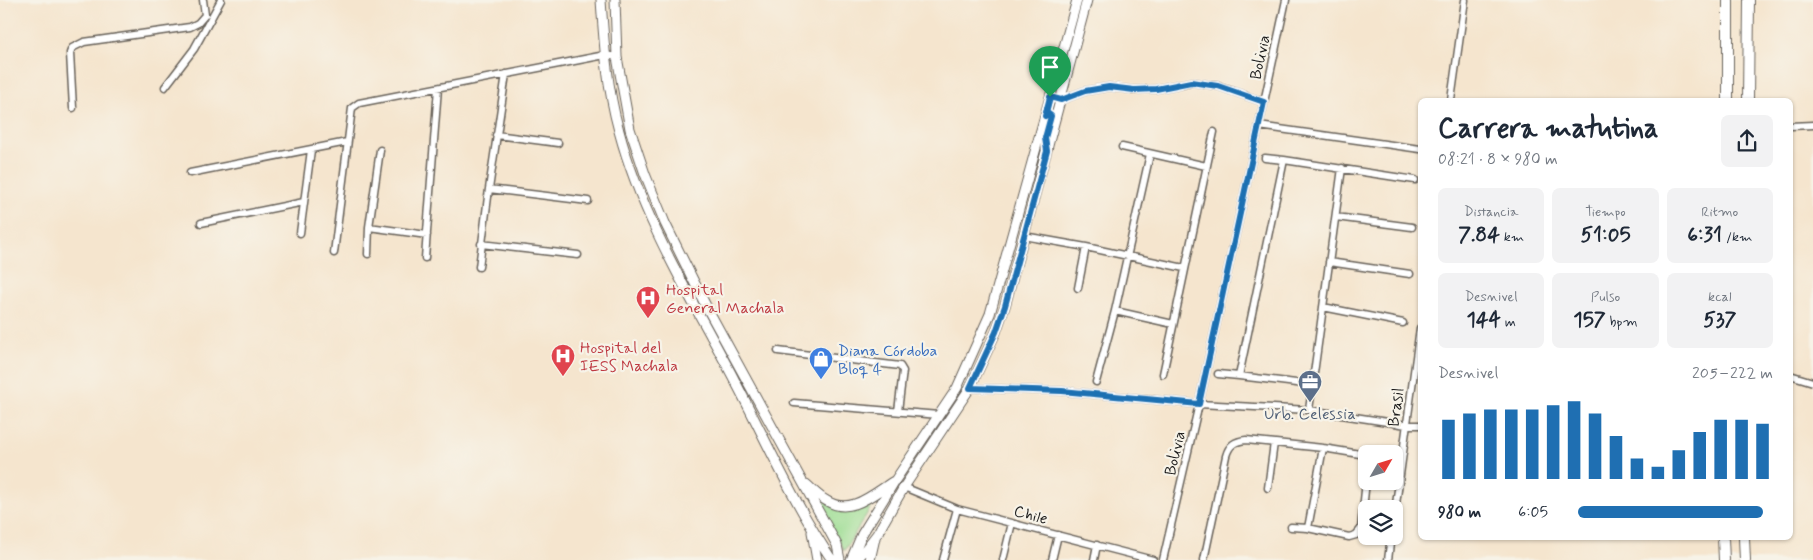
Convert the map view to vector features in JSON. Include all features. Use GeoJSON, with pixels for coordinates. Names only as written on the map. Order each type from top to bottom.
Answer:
{"type":"FeatureCollection","features":[{"type":"Feature","properties":{"kind":"main road"},"geometry":{"type":"LineString","coordinates":[[602,0],[605,55],[618,130],[634,179],[654,229],[809,522],[832,560]]}},
{"type":"Feature","properties":{"kind":"main road"},"geometry":{"type":"LineString","coordinates":[[614,0],[617,56],[630,129],[645,174],[665,223],[705,304],[837,545],[840,560]]}},
{"type":"Feature","properties":{"kind":"main road"},"geometry":{"type":"LineString","coordinates":[[851,560],[862,534],[896,479],[958,388],[990,314],[1077,0]]}},
{"type":"Feature","properties":{"kind":"main road"},"geometry":{"type":"LineString","coordinates":[[857,560],[876,534],[904,487],[970,388],[996,332],[1005,306],[1087,0]]}},
{"type":"Feature","properties":{"kind":"main road"},"geometry":{"type":"LineString","coordinates":[[1728,0],[1728,98]]}},
{"type":"Feature","properties":{"kind":"main road"},"geometry":{"type":"LineString","coordinates":[[1748,98],[1749,0]]}},
{"type":"Feature","properties":{"kind":"main road"},"geometry":{"type":"LineString","coordinates":[[1065,83],[1062,86],[1059,82],[1067,51],[1068,34]]}},
{"type":"Feature","properties":{"kind":"main road"},"geometry":{"type":"LineString","coordinates":[[1728,61],[1732,98]]}},
{"type":"Feature","properties":{"kind":"main road"},"geometry":{"type":"LineString","coordinates":[[1050,97],[1061,100]]}},
{"type":"Feature","properties":{"kind":"main road"},"geometry":{"type":"LineString","coordinates":[[1045,116],[1047,113],[1051,116],[1045,138],[1047,151]]}},
{"type":"Feature","properties":{"kind":"main road"},"geometry":{"type":"LineString","coordinates":[[802,481],[827,502],[838,506],[852,505],[869,497],[896,479]]}},
{"type":"Feature","properties":{"kind":"main road"},"geometry":{"type":"LineString","coordinates":[[809,522],[817,560]]}},
{"type":"Feature","properties":{"kind":"main road"},"geometry":{"type":"LineString","coordinates":[[870,560],[876,534]]}},
{"type":"Feature","properties":{"kind":"main road"},"geometry":{"type":"LineString","coordinates":[[1723,540],[1724,560]]}},
{"type":"Feature","properties":{"kind":"main road"},"geometry":{"type":"LineString","coordinates":[[1744,540],[1745,560]]}},
{"type":"Feature","properties":{"kind":"street"},"geometry":{"type":"LineString","coordinates":[[73,108],[70,53],[72,48],[84,42],[190,27],[198,23],[205,15],[203,0]]}},
{"type":"Feature","properties":{"kind":"street"},"geometry":{"type":"LineString","coordinates":[[165,87],[194,49],[222,0]]}},
{"type":"Feature","properties":{"kind":"street","name":"Bolivia"},"geometry":{"type":"LineString","coordinates":[[1163,560],[1199,404],[1286,0]]}},
{"type":"Feature","properties":{"kind":"street"},"geometry":{"type":"LineString","coordinates":[[1451,98],[1465,0]]}},
{"type":"Feature","properties":{"kind":"street"},"geometry":{"type":"LineString","coordinates":[[334,253],[352,108],[359,103],[605,55],[617,56]]}},
{"type":"Feature","properties":{"kind":"street"},"geometry":{"type":"LineString","coordinates":[[479,267],[506,74]]}},
{"type":"Feature","properties":{"kind":"street"},"geometry":{"type":"LineString","coordinates":[[1061,100],[1085,91],[1109,87],[1134,90],[1156,89],[1191,82],[1218,86],[1264,102]]}},
{"type":"Feature","properties":{"kind":"street"},"geometry":{"type":"LineString","coordinates":[[425,258],[438,88]]}},
{"type":"Feature","properties":{"kind":"street"},"geometry":{"type":"LineString","coordinates":[[1793,126],[1813,125]]}},
{"type":"Feature","properties":{"kind":"street"},"geometry":{"type":"LineString","coordinates":[[1259,126],[1418,149]]}},
{"type":"Feature","properties":{"kind":"street"},"geometry":{"type":"LineString","coordinates":[[1162,374],[1214,132]]}},
{"type":"Feature","properties":{"kind":"street"},"geometry":{"type":"LineString","coordinates":[[496,135],[558,143]]}},
{"type":"Feature","properties":{"kind":"street"},"geometry":{"type":"LineString","coordinates":[[190,173],[347,142]]}},
{"type":"Feature","properties":{"kind":"street"},"geometry":{"type":"LineString","coordinates":[[1122,147],[1206,166]]}},
{"type":"Feature","properties":{"kind":"street"},"geometry":{"type":"LineString","coordinates":[[300,233],[311,150]]}},
{"type":"Feature","properties":{"kind":"street"},"geometry":{"type":"LineString","coordinates":[[368,254],[369,227],[380,150]]}},
{"type":"Feature","properties":{"kind":"street"},"geometry":{"type":"LineString","coordinates":[[1096,382],[1128,257],[1150,154]]}},
{"type":"Feature","properties":{"kind":"street"},"geometry":{"type":"LineString","coordinates":[[1265,158],[1415,180]]}},
{"type":"Feature","properties":{"kind":"street"},"geometry":{"type":"LineString","coordinates":[[1239,376],[1284,160]]}},
{"type":"Feature","properties":{"kind":"street"},"geometry":{"type":"LineString","coordinates":[[1309,410],[1342,168]]}},
{"type":"Feature","properties":{"kind":"street"},"geometry":{"type":"LineString","coordinates":[[489,189],[588,200]]}},
{"type":"Feature","properties":{"kind":"street"},"geometry":{"type":"LineString","coordinates":[[201,223],[304,202]]}},
{"type":"Feature","properties":{"kind":"street"},"geometry":{"type":"LineString","coordinates":[[1336,217],[1412,227]]}},
{"type":"Feature","properties":{"kind":"street"},"geometry":{"type":"LineString","coordinates":[[369,227],[427,235]]}},
{"type":"Feature","properties":{"kind":"street"},"geometry":{"type":"LineString","coordinates":[[1024,236],[1184,268]]}},
{"type":"Feature","properties":{"kind":"street"},"geometry":{"type":"LineString","coordinates":[[481,244],[578,255]]}},
{"type":"Feature","properties":{"kind":"street"},"geometry":{"type":"LineString","coordinates":[[1078,288],[1086,247]]}},
{"type":"Feature","properties":{"kind":"street"},"geometry":{"type":"LineString","coordinates":[[1329,262],[1410,274]]}},
{"type":"Feature","properties":{"kind":"street"},"geometry":{"type":"LineString","coordinates":[[1323,307],[1403,323]]}},
{"type":"Feature","properties":{"kind":"street"},"geometry":{"type":"LineString","coordinates":[[1115,311],[1174,324]]}},
{"type":"Feature","properties":{"kind":"street","name":"Brasil"},"geometry":{"type":"LineString","coordinates":[[1397,500],[1418,343]]}},
{"type":"Feature","properties":{"kind":"street"},"geometry":{"type":"LineString","coordinates":[[778,351],[900,366],[902,371],[898,411]]}},
{"type":"Feature","properties":{"kind":"street"},"geometry":{"type":"LineString","coordinates":[[1218,374],[1312,385]]}},
{"type":"Feature","properties":{"kind":"street"},"geometry":{"type":"LineString","coordinates":[[1793,376],[1813,382]]}},
{"type":"Feature","properties":{"kind":"street"},"geometry":{"type":"LineString","coordinates":[[970,388],[1062,391],[1199,404],[1309,410],[1418,425]]}},
{"type":"Feature","properties":{"kind":"street"},"geometry":{"type":"LineString","coordinates":[[794,403],[939,415]]}},
{"type":"Feature","properties":{"kind":"street"},"geometry":{"type":"LineString","coordinates":[[1204,560],[1228,450],[1233,444],[1239,440],[1323,448],[1358,454]]}},
{"type":"Feature","properties":{"kind":"street"},"geometry":{"type":"LineString","coordinates":[[1268,488],[1274,443]]}},
{"type":"Feature","properties":{"kind":"street"},"geometry":{"type":"LineString","coordinates":[[1308,528],[1323,448]]}},
{"type":"Feature","properties":{"kind":"street","name":"Chile"},"geometry":{"type":"LineString","coordinates":[[904,487],[957,509],[1153,560]]}},
{"type":"Feature","properties":{"kind":"street"},"geometry":{"type":"LineString","coordinates":[[1291,527],[1308,528],[1349,537],[1356,535],[1361,529],[1365,490]]}},
{"type":"Feature","properties":{"kind":"street"},"geometry":{"type":"LineString","coordinates":[[943,560],[957,509]]}},
{"type":"Feature","properties":{"kind":"street"},"geometry":{"type":"LineString","coordinates":[[1004,560],[1012,523]]}},
{"type":"Feature","properties":{"kind":"street"},"geometry":{"type":"LineString","coordinates":[[1052,560],[1058,535]]}},
{"type":"Feature","properties":{"kind":"street"},"geometry":{"type":"LineString","coordinates":[[1388,560],[1390,545]]}},
{"type":"Feature","properties":{"kind":"street"},"geometry":{"type":"LineString","coordinates":[[1094,560],[1097,546]]}},
{"type":"Feature","properties":{"kind":"green space"},"geometry":{"type":"Polygon","coordinates":[[[878,496],[844,551],[814,497],[840,508],[878,496]]]}},
{"type":"Feature","properties":{"kind":"place","name":"Hospital General Machala"},"geometry":{"type":"Point","coordinates":[648,319]}},
{"type":"Feature","properties":{"kind":"place","name":"Hospital del IESS Machala"},"geometry":{"type":"Point","coordinates":[563,377]}},
{"type":"Feature","properties":{"kind":"place","name":"Diana Córdoba Bloq 4"},"geometry":{"type":"Point","coordinates":[821,380]}},
{"type":"Feature","properties":{"kind":"place","name":"Urb. Celessia"},"geometry":{"type":"Point","coordinates":[1310,403]}},
{"type":"Feature","properties":{"kind":"route"},"geometry":{"type":"LineString","coordinates":[[1191,82],[1218,86],[1264,102],[1199,404],[1062,391],[970,388],[996,332],[1005,306],[1047,151],[1045,138],[1051,116],[1047,113],[1045,116],[1050,97],[1061,100],[1085,91],[1109,87],[1134,90],[1156,89],[1191,82]]}}]}
